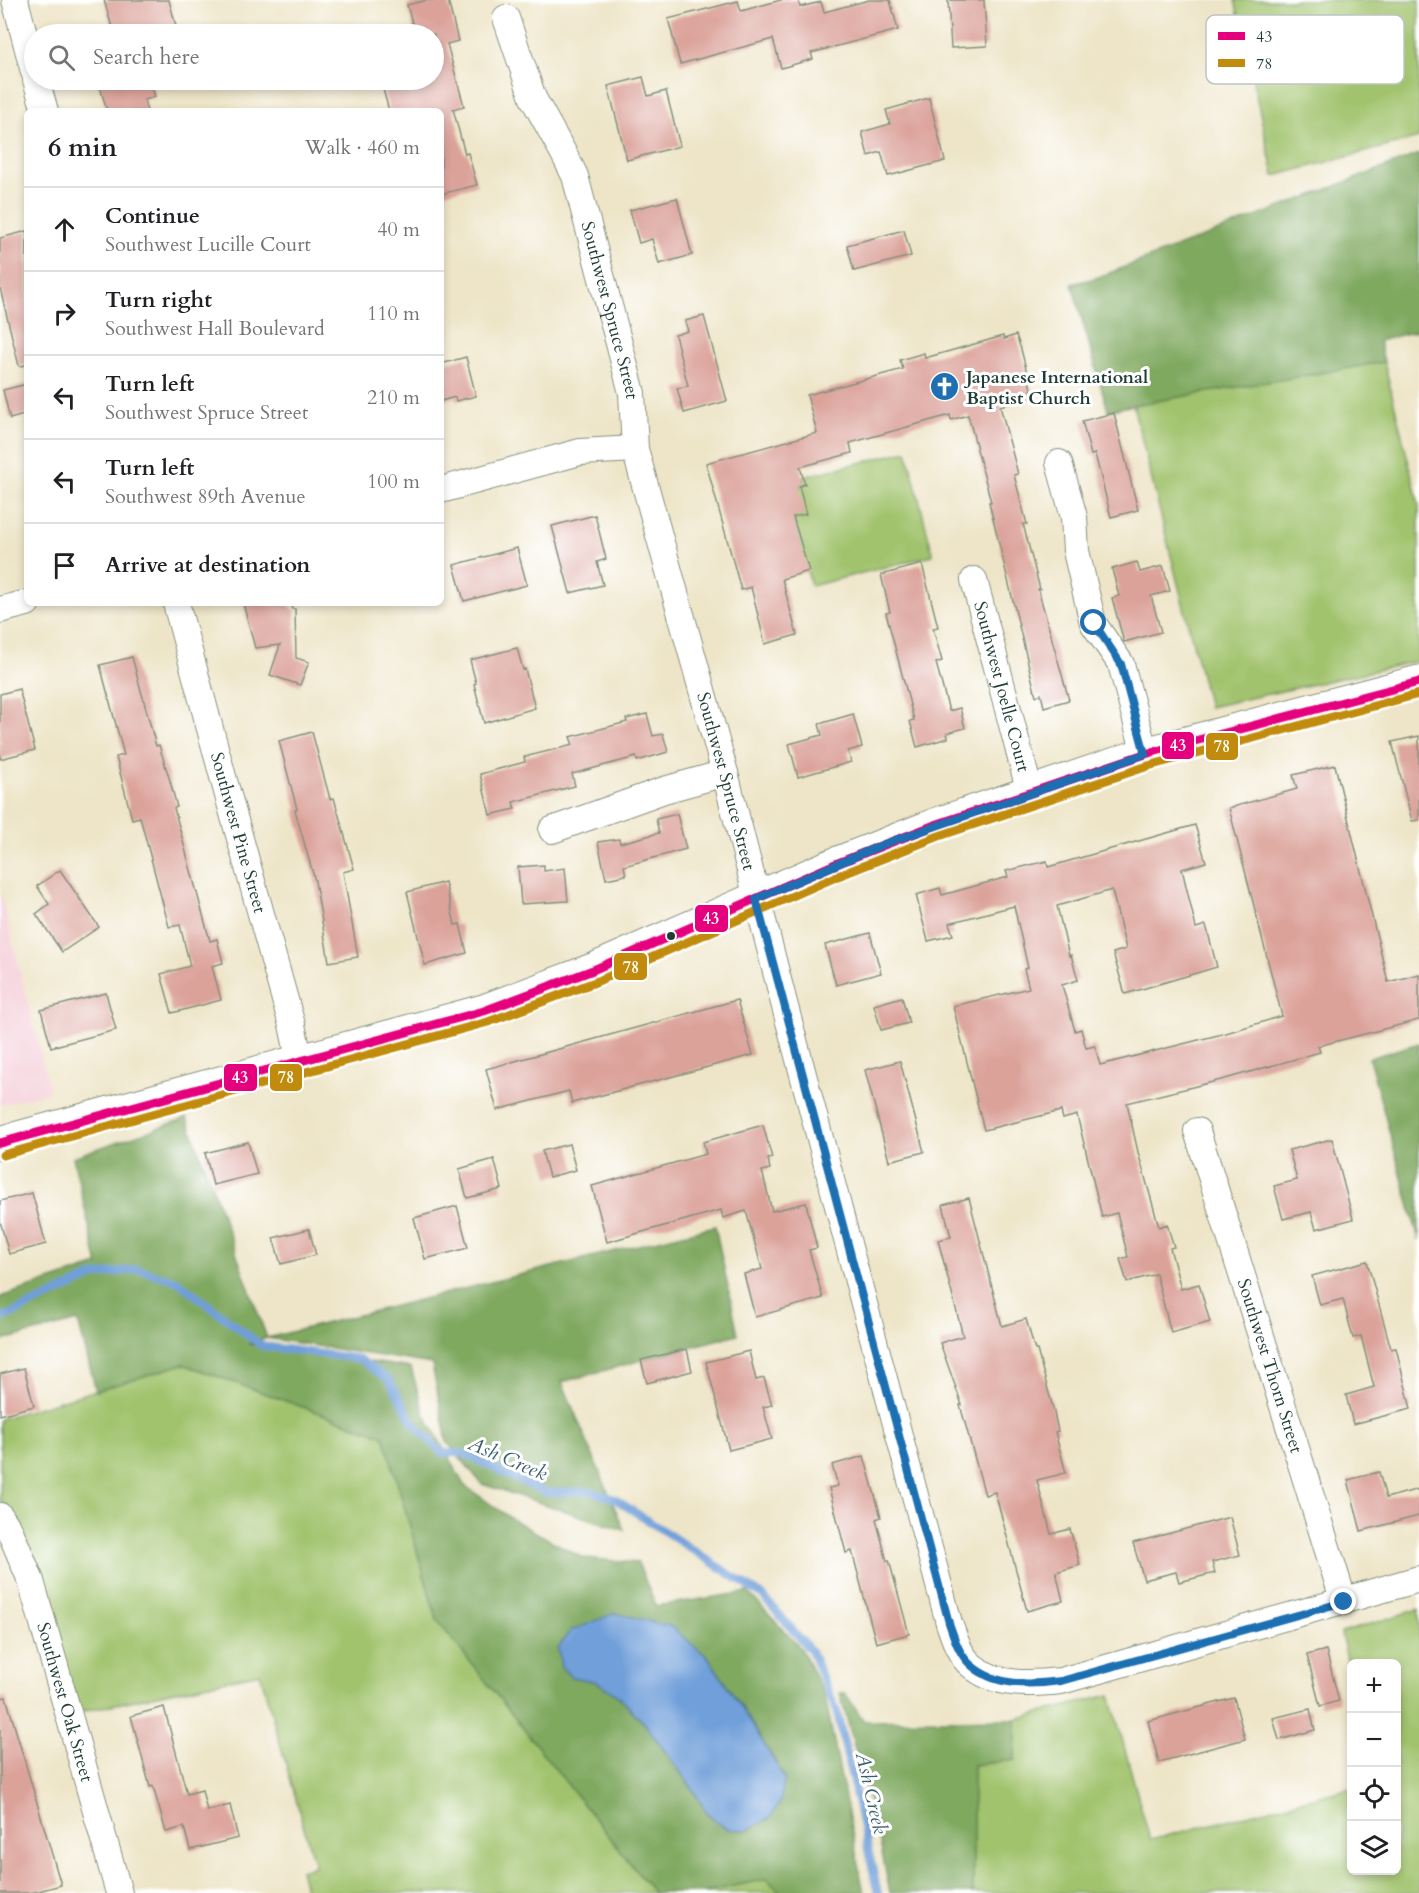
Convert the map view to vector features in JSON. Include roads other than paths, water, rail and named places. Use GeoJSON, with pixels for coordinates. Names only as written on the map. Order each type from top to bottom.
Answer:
{"type":"FeatureCollection","features":[{"type":"Feature","properties":{"kind":"main road"},"geometry":{"type":"LineString","coordinates":[[0,1143],[484,1011],[647,948],[884,844],[1145,754],[1419,682]]}},
{"type":"Feature","properties":{"kind":"street"},"geometry":{"type":"LineString","coordinates":[[15,0],[24,34]]}},
{"type":"Feature","properties":{"kind":"street","name":"Southwest Spruce Street"},"geometry":{"type":"LineString","coordinates":[[506,18],[533,98],[574,176],[632,393],[635,449],[725,773],[756,899],[949,1623],[957,1645],[970,1665],[989,1677],[1012,1683],[1036,1684],[1061,1681],[1344,1602]]}},
{"type":"Feature","properties":{"kind":"street"},"geometry":{"type":"LineString","coordinates":[[39,90],[44,108]]}},
{"type":"Feature","properties":{"kind":"street"},"geometry":{"type":"LineString","coordinates":[[444,489],[580,452],[635,449]]}},
{"type":"Feature","properties":{"kind":"street"},"geometry":{"type":"LineString","coordinates":[[1059,463],[1074,517],[1076,551],[1094,623],[1121,664],[1145,754]]}},
{"type":"Feature","properties":{"kind":"street","name":"Southwest Joelle Court"},"geometry":{"type":"LineString","coordinates":[[974,580],[1030,793]]}},
{"type":"Feature","properties":{"kind":"street"},"geometry":{"type":"LineString","coordinates":[[0,610],[24,604]]}},
{"type":"Feature","properties":{"kind":"street","name":"Southwest Pine Street"},"geometry":{"type":"LineString","coordinates":[[177,606],[292,1025],[300,1062]]}},
{"type":"Feature","properties":{"kind":"street"},"geometry":{"type":"LineString","coordinates":[[552,830],[664,790],[725,773]]}},
{"type":"Feature","properties":{"kind":"street","name":"Southwest Thorn Street"},"geometry":{"type":"LineString","coordinates":[[1197,1131],[1344,1602]]}},
{"type":"Feature","properties":{"kind":"street","name":"Southwest Oak Street"},"geometry":{"type":"LineString","coordinates":[[0,1516],[10,1531],[31,1581],[119,1893]]}},
{"type":"Feature","properties":{"kind":"street"},"geometry":{"type":"LineString","coordinates":[[1344,1602],[1419,1579]]}},
{"type":"Feature","properties":{"kind":"water"},"geometry":{"type":"Polygon","coordinates":[[[615,1613],[670,1626],[708,1657],[785,1779],[780,1803],[770,1818],[746,1831],[726,1829],[707,1813],[692,1788],[645,1724],[618,1696],[597,1682],[571,1677],[561,1667],[558,1648],[570,1631],[615,1613]]]}},
{"type":"Feature","properties":{"kind":"waterway","name":"Ash Creek"},"geometry":{"type":"LineString","coordinates":[[0,1319],[94,1276],[138,1269],[177,1281],[262,1346],[359,1359],[389,1380],[414,1424],[442,1453],[462,1453],[546,1493],[590,1491],[615,1499],[763,1596],[811,1651],[837,1712],[878,1893]]}},
{"type":"Feature","properties":{"kind":"place","name":"Japanese International Baptist Church"},"geometry":{"type":"Point","coordinates":[945,387]}}]}
